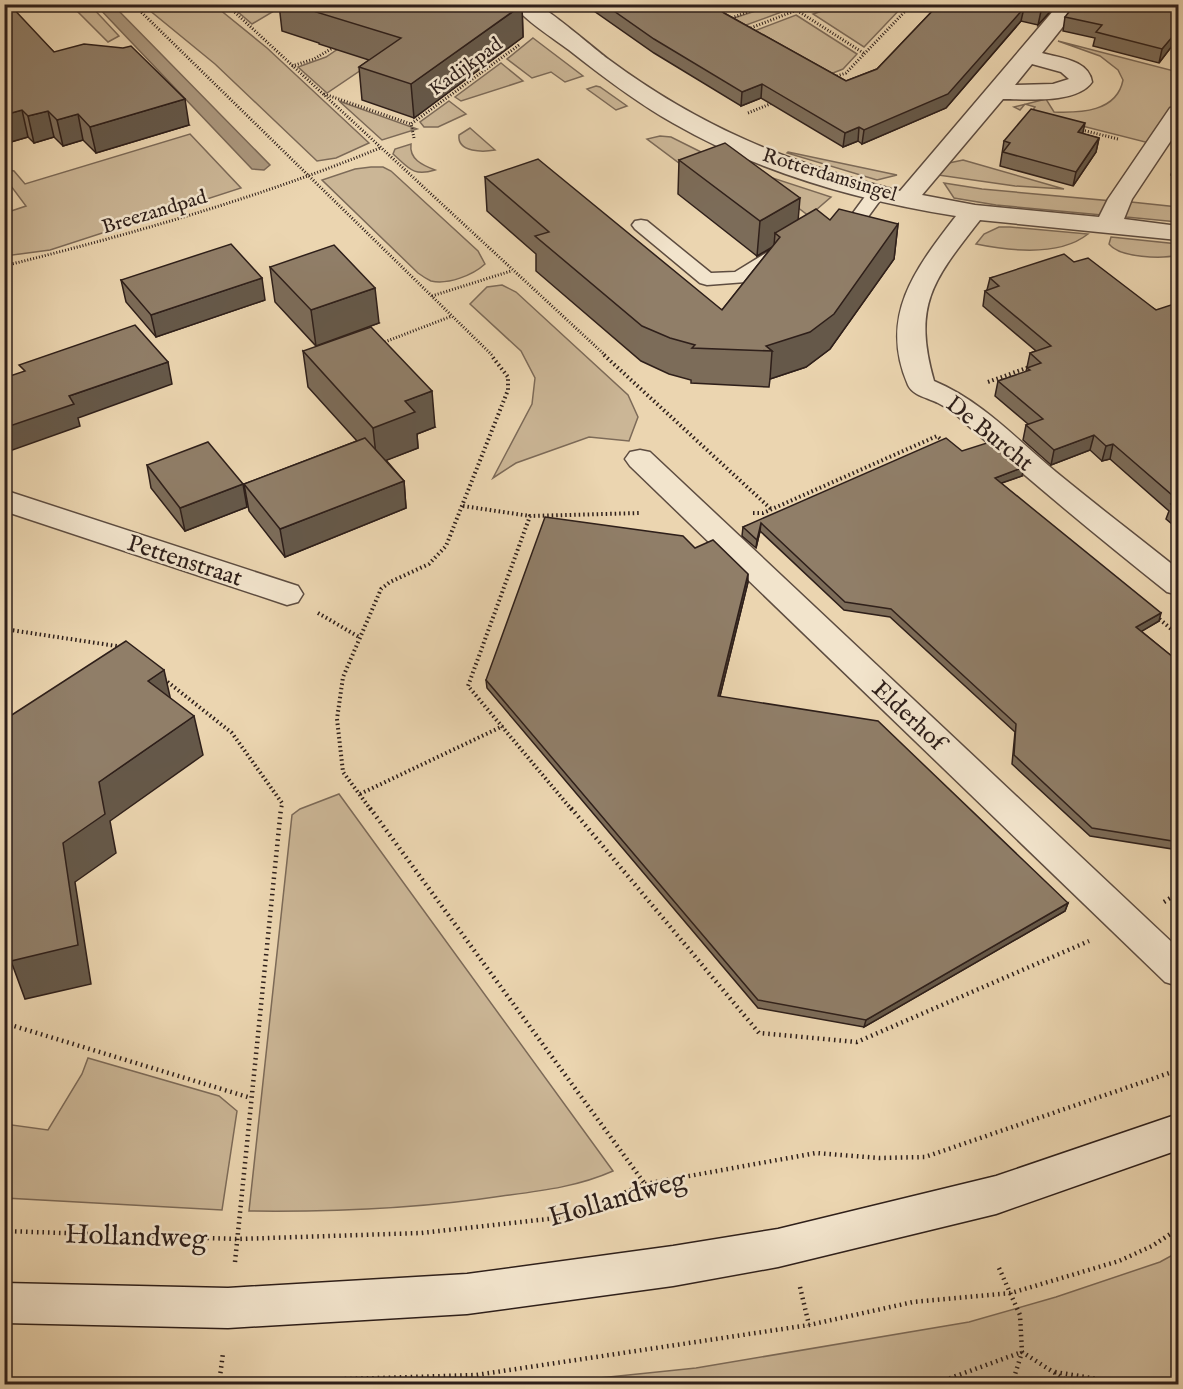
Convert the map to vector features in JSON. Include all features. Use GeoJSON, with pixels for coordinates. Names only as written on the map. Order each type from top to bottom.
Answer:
{"type":"FeatureCollection","features":[{"type":"Feature","properties":{"kind":"street","name":"Rotterdamsingel"},"geometry":{"type":"LineString","coordinates":[[523,4],[621,80],[656,103],[707,131],[802,169],[878,191],[973,212],[1179,233]]}},
{"type":"Feature","properties":{"kind":"street"},"geometry":{"type":"LineString","coordinates":[[907,198],[1071,4]]}},
{"type":"Feature","properties":{"kind":"street"},"geometry":{"type":"LineString","coordinates":[[998,92],[1074,88],[1081,82],[1080,75],[1069,67],[1029,56]]}},
{"type":"Feature","properties":{"kind":"street"},"geometry":{"type":"LineString","coordinates":[[1108,226],[1120,199],[1179,113]]}},
{"type":"Feature","properties":{"kind":"street","name":"De Burcht"},"geometry":{"type":"LineString","coordinates":[[973,212],[924,275],[911,310],[913,360],[922,386],[968,409],[1046,479],[1179,585]]}},
{"type":"Feature","properties":{"kind":"street","name":"Elderhof"},"geometry":{"type":"LineString","coordinates":[[640,459],[1179,971]]}},
{"type":"Feature","properties":{"kind":"street","name":"Pettenstraat"},"geometry":{"type":"LineString","coordinates":[[4,500],[287,594]]}},
{"type":"Feature","properties":{"kind":"street"},"geometry":{"type":"LineString","coordinates":[[4,1304],[228,1308],[466,1294],[673,1266],[778,1248],[996,1195],[1179,1132]]}},
{"type":"Feature","properties":{"kind":"lane"},"geometry":{"type":"LineString","coordinates":[[820,229],[856,221],[878,191]]}},
{"type":"Feature","properties":{"kind":"lane"},"geometry":{"type":"LineString","coordinates":[[641,225],[707,279],[739,278],[800,241]]}},
{"type":"Feature","properties":{"kind":"path"},"geometry":{"type":"LineString","coordinates":[[133,4],[498,361],[508,376],[508,390],[446,546],[429,564],[390,582],[381,590],[359,637],[343,677],[337,719],[343,772],[645,1184]]}},
{"type":"Feature","properties":{"kind":"path"},"geometry":{"type":"LineString","coordinates":[[226,4],[511,271],[771,509]]}},
{"type":"Feature","properties":{"kind":"path"},"geometry":{"type":"LineString","coordinates":[[720,22],[768,4]]}},
{"type":"Feature","properties":{"kind":"path"},"geometry":{"type":"LineString","coordinates":[[787,4],[865,54]]}},
{"type":"Feature","properties":{"kind":"path"},"geometry":{"type":"LineString","coordinates":[[831,79],[846,73],[912,4]]}},
{"type":"Feature","properties":{"kind":"path"},"geometry":{"type":"LineString","coordinates":[[739,33],[797,10]]}},
{"type":"Feature","properties":{"kind":"path","name":"Kadijkpad"},"geometry":{"type":"LineString","coordinates":[[414,138],[411,124],[548,23]]}},
{"type":"Feature","properties":{"kind":"path"},"geometry":{"type":"LineString","coordinates":[[292,66],[314,59],[337,46]]}},
{"type":"Feature","properties":{"kind":"path"},"geometry":{"type":"LineString","coordinates":[[321,93],[411,124]]}},
{"type":"Feature","properties":{"kind":"path"},"geometry":{"type":"LineString","coordinates":[[707,131],[782,99]]}},
{"type":"Feature","properties":{"kind":"path"},"geometry":{"type":"LineString","coordinates":[[1076,129],[1154,148]]}},
{"type":"Feature","properties":{"kind":"path"},"geometry":{"type":"LineString","coordinates":[[310,178],[380,148]]}},
{"type":"Feature","properties":{"kind":"path","name":"Breezandpad"},"geometry":{"type":"LineString","coordinates":[[4,266],[121,237],[310,178]]}},
{"type":"Feature","properties":{"kind":"path"},"geometry":{"type":"LineString","coordinates":[[432,296],[511,271]]}},
{"type":"Feature","properties":{"kind":"path"},"geometry":{"type":"LineString","coordinates":[[375,345],[452,316]]}},
{"type":"Feature","properties":{"kind":"path"},"geometry":{"type":"LineString","coordinates":[[948,397],[1036,365]]}},
{"type":"Feature","properties":{"kind":"path"},"geometry":{"type":"LineString","coordinates":[[463,506],[530,516],[695,511],[763,513],[937,436],[946,444]]}},
{"type":"Feature","properties":{"kind":"path"},"geometry":{"type":"LineString","coordinates":[[530,516],[468,686],[759,1033],[857,1042],[1129,924]]}},
{"type":"Feature","properties":{"kind":"path"},"geometry":{"type":"LineString","coordinates":[[287,594],[359,637]]}},
{"type":"Feature","properties":{"kind":"path"},"geometry":{"type":"LineString","coordinates":[[1152,613],[1179,635]]}},
{"type":"Feature","properties":{"kind":"path"},"geometry":{"type":"LineString","coordinates":[[4,629],[123,647],[132,654]]}},
{"type":"Feature","properties":{"kind":"path"},"geometry":{"type":"LineString","coordinates":[[160,675],[232,732],[282,803],[238,1239],[228,1308]]}},
{"type":"Feature","properties":{"kind":"path"},"geometry":{"type":"LineString","coordinates":[[360,794],[503,726]]}},
{"type":"Feature","properties":{"kind":"path"},"geometry":{"type":"LineString","coordinates":[[4,1023],[251,1098]]}},
{"type":"Feature","properties":{"kind":"path","name":"Hollandweg"},"geometry":{"type":"LineString","coordinates":[[4,1231],[238,1239],[421,1233],[566,1217],[645,1184],[816,1152],[879,1158],[925,1157],[1179,1070]]}},
{"type":"Feature","properties":{"kind":"path"},"geometry":{"type":"LineString","coordinates":[[4,1379],[71,1384],[219,1383],[476,1375],[809,1325],[913,1302],[1011,1293],[1119,1261],[1152,1246],[1179,1229]]}},
{"type":"Feature","properties":{"kind":"path"},"geometry":{"type":"LineString","coordinates":[[999,1268],[1020,1315],[1023,1352],[1012,1384]]}},
{"type":"Feature","properties":{"kind":"path"},"geometry":{"type":"LineString","coordinates":[[1023,1352],[1072,1384]]}},
{"type":"Feature","properties":{"kind":"path"},"geometry":{"type":"LineString","coordinates":[[934,1384],[1023,1352]]}},
{"type":"Feature","properties":{"kind":"path"},"geometry":{"type":"LineString","coordinates":[[1051,1371],[1128,1384]]}},
{"type":"Feature","properties":{"kind":"shaded area"},"geometry":{"type":"Polygon","coordinates":[[[844,4],[904,5],[864,47],[813,14],[844,4]]]}},
{"type":"Feature","properties":{"kind":"shaded area"},"geometry":{"type":"Polygon","coordinates":[[[71,5],[90,5],[119,36],[108,42],[71,5]]]}},
{"type":"Feature","properties":{"kind":"shaded area"},"geometry":{"type":"Polygon","coordinates":[[[96,5],[113,5],[270,165],[264,170],[252,169],[96,5]]]}},
{"type":"Feature","properties":{"kind":"shaded area"},"geometry":{"type":"Polygon","coordinates":[[[143,5],[214,5],[267,48],[369,143],[336,158],[317,161],[215,64],[143,5]]]}},
{"type":"Feature","properties":{"kind":"shaded area"},"geometry":{"type":"Polygon","coordinates":[[[230,5],[284,5],[252,24],[230,5]]]}},
{"type":"Feature","properties":{"kind":"shaded area"},"geometry":{"type":"Polygon","coordinates":[[[780,5],[787,10],[738,28],[725,21],[780,5]]]}},
{"type":"Feature","properties":{"kind":"shaded area"},"geometry":{"type":"Polygon","coordinates":[[[395,10],[432,22],[327,93],[298,67],[326,57],[395,10]]]}},
{"type":"Feature","properties":{"kind":"shaded area"},"geometry":{"type":"Polygon","coordinates":[[[796,15],[857,54],[843,69],[823,77],[749,33],[796,15]]]}},
{"type":"Feature","properties":{"kind":"shaded area"},"geometry":{"type":"Polygon","coordinates":[[[533,38],[583,76],[565,82],[551,72],[532,78],[507,59],[533,38]]]}},
{"type":"Feature","properties":{"kind":"shaded area"},"geometry":{"type":"Polygon","coordinates":[[[1058,41],[1178,72],[1178,102],[1149,143],[1031,113],[1035,107],[1025,104],[1046,99],[1054,112],[1086,111],[1105,104],[1119,91],[1123,80],[1118,70],[1100,56],[1058,41]]]}},
{"type":"Feature","properties":{"kind":"shaded area"},"geometry":{"type":"Polygon","coordinates":[[[501,63],[523,81],[461,101],[455,97],[501,63]]]}},
{"type":"Feature","properties":{"kind":"shaded area"},"geometry":{"type":"Polygon","coordinates":[[[596,86],[627,106],[616,110],[587,89],[596,86]]]}},
{"type":"Feature","properties":{"kind":"shaded area"},"geometry":{"type":"Polygon","coordinates":[[[339,101],[417,129],[382,140],[339,101]]]}},
{"type":"Feature","properties":{"kind":"shaded area"},"geometry":{"type":"Polygon","coordinates":[[[449,101],[466,114],[438,127],[424,127],[420,122],[449,101]]]}},
{"type":"Feature","properties":{"kind":"shaded area"},"geometry":{"type":"Polygon","coordinates":[[[1025,104],[1020,110],[1014,107],[1025,104]]]}},
{"type":"Feature","properties":{"kind":"shaded area"},"geometry":{"type":"Polygon","coordinates":[[[470,128],[495,150],[472,150],[462,145],[459,135],[470,128]]]}},
{"type":"Feature","properties":{"kind":"shaded area"},"geometry":{"type":"Polygon","coordinates":[[[190,134],[241,188],[50,250],[5,256],[5,213],[26,206],[5,178],[5,169],[14,171],[25,184],[190,134]]]}},
{"type":"Feature","properties":{"kind":"shaded area"},"geometry":{"type":"Polygon","coordinates":[[[660,136],[671,137],[701,152],[683,166],[647,139],[660,136]]]}},
{"type":"Feature","properties":{"kind":"shaded area"},"geometry":{"type":"Polygon","coordinates":[[[411,144],[414,158],[435,170],[416,172],[393,154],[395,149],[411,144]]]}},
{"type":"Feature","properties":{"kind":"shaded area"},"geometry":{"type":"Polygon","coordinates":[[[788,152],[897,175],[877,180],[788,152]]]}},
{"type":"Feature","properties":{"kind":"shaded area"},"geometry":{"type":"Polygon","coordinates":[[[963,160],[1064,189],[1015,186],[938,175],[949,163],[963,160]]]}},
{"type":"Feature","properties":{"kind":"shaded area"},"geometry":{"type":"Polygon","coordinates":[[[383,167],[391,171],[478,251],[485,264],[460,278],[445,282],[429,280],[418,273],[322,180],[355,169],[383,167]]]}},
{"type":"Feature","properties":{"kind":"shaded area"},"geometry":{"type":"Polygon","coordinates":[[[748,170],[831,197],[809,216],[748,170]]]}},
{"type":"Feature","properties":{"kind":"shaded area"},"geometry":{"type":"Polygon","coordinates":[[[944,183],[982,189],[1112,201],[1102,215],[996,205],[954,198],[944,183]]]}},
{"type":"Feature","properties":{"kind":"shaded area"},"geometry":{"type":"Polygon","coordinates":[[[1131,202],[1178,207],[1178,222],[1122,215],[1131,202]]]}},
{"type":"Feature","properties":{"kind":"shaded area"},"geometry":{"type":"Polygon","coordinates":[[[999,227],[1088,234],[1063,246],[1049,249],[1004,249],[976,244],[984,234],[999,227]]]}},
{"type":"Feature","properties":{"kind":"shaded area"},"geometry":{"type":"Polygon","coordinates":[[[1111,237],[1178,244],[1178,255],[1152,257],[1131,255],[1114,249],[1109,244],[1111,237]]]}},
{"type":"Feature","properties":{"kind":"shaded area"},"geometry":{"type":"Polygon","coordinates":[[[502,285],[516,292],[628,395],[638,417],[629,441],[589,437],[516,463],[493,478],[532,404],[535,378],[521,351],[470,304],[487,287],[502,285]]]}},
{"type":"Feature","properties":{"kind":"shaded area"},"geometry":{"type":"Polygon","coordinates":[[[339,794],[613,1171],[558,1188],[439,1204],[344,1210],[249,1211],[292,815],[300,809],[339,794]]]}},
{"type":"Feature","properties":{"kind":"shaded area"},"geometry":{"type":"Polygon","coordinates":[[[88,1058],[219,1096],[237,1111],[222,1210],[5,1198],[5,1124],[48,1130],[82,1074],[88,1058]]]}},
{"type":"Feature","properties":{"kind":"shaded area"},"geometry":{"type":"Polygon","coordinates":[[[1178,1252],[1178,1384],[541,1384],[696,1368],[969,1322],[1056,1297],[1160,1262],[1178,1252]]]}},
{"type":"Feature","properties":{"kind":"building"},"geometry":{"type":"Polygon","coordinates":[[[4,4],[9,4],[54,52],[84,44],[123,48],[131,46],[185,99],[90,127],[78,114],[57,120],[48,111],[28,116],[22,110],[4,115],[4,4]]]}},
{"type":"Feature","properties":{"kind":"building"},"geometry":{"type":"Polygon","coordinates":[[[298,4],[522,5],[411,84],[359,67],[401,38],[316,12],[298,4]]]}},
{"type":"Feature","properties":{"kind":"building"},"geometry":{"type":"Polygon","coordinates":[[[604,4],[712,4],[724,13],[846,81],[877,69],[939,4],[1047,4],[1041,11],[1024,8],[948,94],[864,130],[859,127],[845,133],[762,84],[742,92],[654,39],[604,4]]]}},
{"type":"Feature","properties":{"kind":"building"},"geometry":{"type":"Polygon","coordinates":[[[1075,4],[1179,4],[1179,29],[1162,49],[1096,32],[1102,25],[1065,17],[1075,4]]]}},
{"type":"Feature","properties":{"kind":"building"},"geometry":{"type":"Polygon","coordinates":[[[1031,109],[1085,123],[1078,132],[1099,138],[1076,172],[1003,152],[1010,143],[1004,141],[1031,109]]]}},
{"type":"Feature","properties":{"kind":"building"},"geometry":{"type":"Polygon","coordinates":[[[725,143],[800,198],[760,221],[679,160],[725,143]]]}},
{"type":"Feature","properties":{"kind":"building"},"geometry":{"type":"Polygon","coordinates":[[[538,159],[722,310],[780,237],[775,233],[816,209],[830,220],[839,209],[898,224],[834,314],[810,332],[766,346],[772,351],[692,348],[695,345],[670,338],[642,326],[535,236],[549,232],[485,177],[538,159]]]}},
{"type":"Feature","properties":{"kind":"building"},"geometry":{"type":"Polygon","coordinates":[[[231,244],[262,278],[151,315],[121,280],[231,244]]]}},
{"type":"Feature","properties":{"kind":"building"},"geometry":{"type":"Polygon","coordinates":[[[334,245],[375,288],[311,310],[270,267],[334,245]]]}},
{"type":"Feature","properties":{"kind":"building"},"geometry":{"type":"Polygon","coordinates":[[[1064,254],[1074,262],[1088,258],[1156,310],[1174,304],[1179,307],[1179,501],[1113,444],[1106,446],[1094,435],[1054,450],[1026,425],[1043,419],[998,381],[1030,370],[1027,368],[1041,363],[1030,353],[1051,346],[985,291],[999,286],[990,278],[1064,254]]]}},
{"type":"Feature","properties":{"kind":"building"},"geometry":{"type":"Polygon","coordinates":[[[135,325],[168,362],[69,396],[74,404],[4,428],[4,378],[25,371],[19,365],[135,325]]]}},
{"type":"Feature","properties":{"kind":"building"},"geometry":{"type":"Polygon","coordinates":[[[371,327],[432,391],[405,401],[415,412],[373,428],[303,351],[371,327]]]}},
{"type":"Feature","properties":{"kind":"building"},"geometry":{"type":"Polygon","coordinates":[[[365,438],[404,481],[280,529],[244,484],[365,438]]]}},
{"type":"Feature","properties":{"kind":"building"},"geometry":{"type":"Polygon","coordinates":[[[946,438],[962,451],[993,441],[1024,467],[995,478],[1161,613],[1136,627],[1179,662],[1179,842],[1092,828],[1014,755],[1016,724],[891,609],[845,602],[761,523],[757,540],[743,527],[946,438]]]}},
{"type":"Feature","properties":{"kind":"building"},"geometry":{"type":"Polygon","coordinates":[[[208,442],[243,484],[180,508],[147,465],[208,442]]]}},
{"type":"Feature","properties":{"kind":"building"},"geometry":{"type":"Polygon","coordinates":[[[1179,501],[1179,510],[1171,504],[1179,501]]]}},
{"type":"Feature","properties":{"kind":"building"},"geometry":{"type":"Polygon","coordinates":[[[545,517],[683,536],[695,548],[713,540],[748,574],[718,696],[878,721],[1068,903],[866,1020],[758,1000],[486,680],[545,517]]]}},
{"type":"Feature","properties":{"kind":"building"},"geometry":{"type":"Polygon","coordinates":[[[126,641],[164,670],[148,681],[194,716],[99,782],[105,814],[63,843],[78,945],[11,961],[4,912],[4,720],[126,641]]]}}]}
